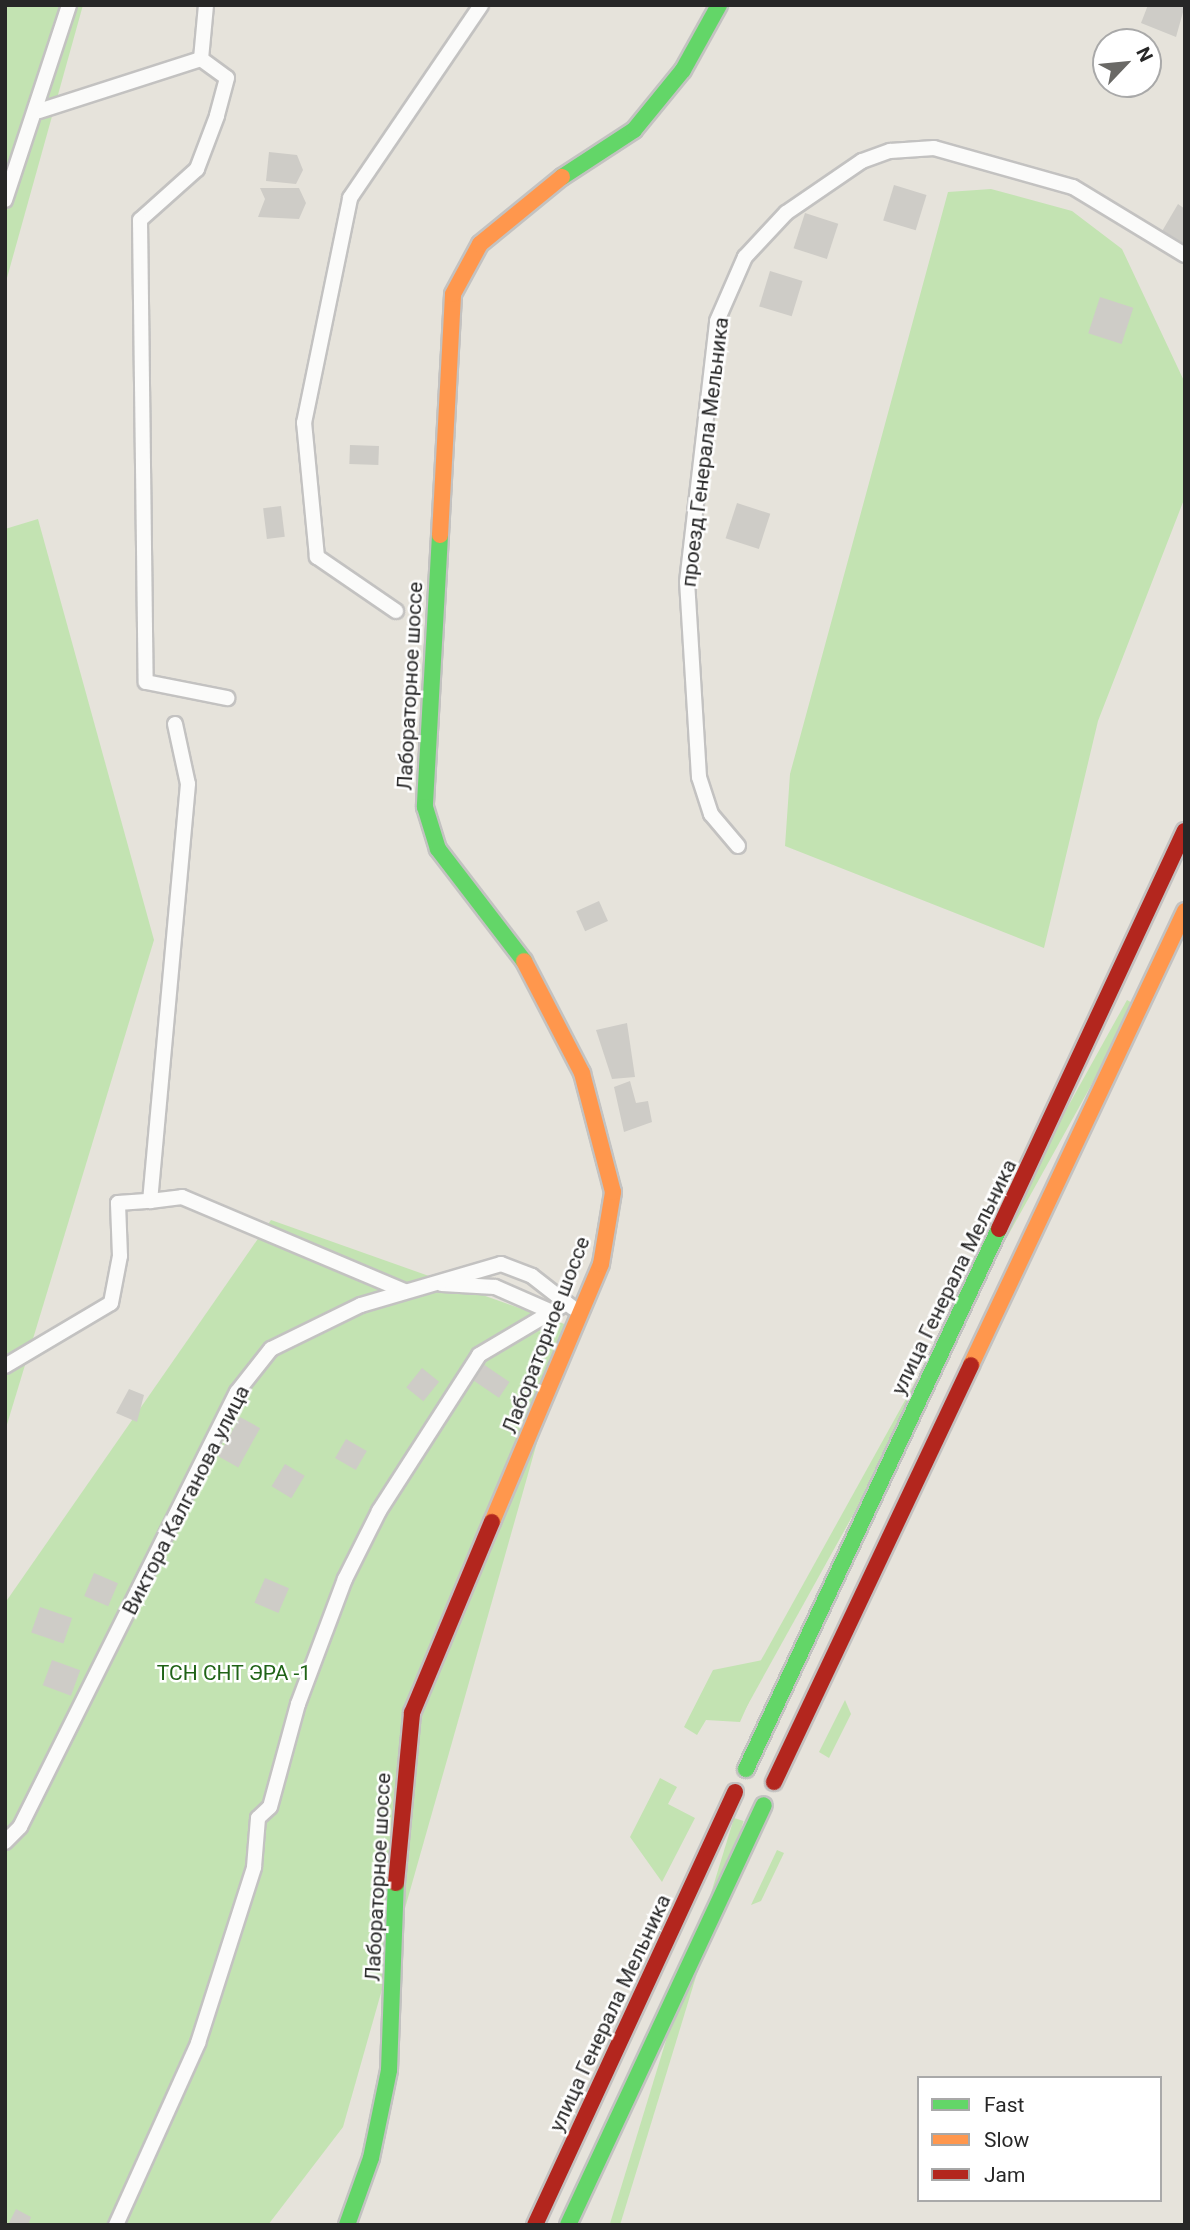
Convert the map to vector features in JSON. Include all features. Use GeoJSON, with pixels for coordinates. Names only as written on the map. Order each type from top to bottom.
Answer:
{"type":"FeatureCollection","features":[{"type":"Feature","properties":{"kind":"main road","name":"Лабораторное шоссе"},"geometry":{"type":"LineString","coordinates":[[347,2225],[371,2158],[389,2070],[397,1842],[412,1713],[580,1312],[609,1231],[613,1192],[601,1133],[582,1073],[515,944],[438,849],[425,807],[453,295],[480,244],[524,202],[634,130],[683,70],[719,5]]}},
{"type":"Feature","properties":{"kind":"main road","name":"улица Генерала Мельника"},"geometry":{"type":"LineString","coordinates":[[746,1769],[1185,831]]}},
{"type":"Feature","properties":{"kind":"main road"},"geometry":{"type":"LineString","coordinates":[[775,1782],[1185,911]]}},
{"type":"Feature","properties":{"kind":"main road"},"geometry":{"type":"LineString","coordinates":[[1116,979],[1147,994]]}},
{"type":"Feature","properties":{"kind":"main road"},"geometry":{"type":"LineString","coordinates":[[760,1740],[767,1759],[788,1754]]}},
{"type":"Feature","properties":{"kind":"main road","name":"улица Генерала Мельника"},"geometry":{"type":"LineString","coordinates":[[535,2225],[735,1792]]}},
{"type":"Feature","properties":{"kind":"main road"},"geometry":{"type":"LineString","coordinates":[[569,2225],[764,1805]]}},
{"type":"Feature","properties":{"kind":"main road"},"geometry":{"type":"LineString","coordinates":[[723,1819],[741,1815],[752,1831]]}},
{"type":"Feature","properties":{"kind":"street"},"geometry":{"type":"LineString","coordinates":[[5,200],[39,111],[69,5]]}},
{"type":"Feature","properties":{"kind":"street"},"geometry":{"type":"LineString","coordinates":[[201,59],[206,5]]}},
{"type":"Feature","properties":{"kind":"street"},"geometry":{"type":"LineString","coordinates":[[396,611],[317,557],[304,423],[350,198],[481,5]]}},
{"type":"Feature","properties":{"kind":"street"},"geometry":{"type":"LineString","coordinates":[[39,111],[201,59]]}},
{"type":"Feature","properties":{"kind":"street"},"geometry":{"type":"LineString","coordinates":[[201,59],[227,78],[217,116],[197,169],[140,220],[146,682],[228,698]]}},
{"type":"Feature","properties":{"kind":"street","name":"проезд Генерала Мельника"},"geometry":{"type":"LineString","coordinates":[[737,846],[710,814],[699,777],[687,582],[717,321],[745,257],[786,213],[862,161],[890,151],[934,148],[1073,187],[1185,255]]}},
{"type":"Feature","properties":{"kind":"street"},"geometry":{"type":"LineString","coordinates":[[150,1201],[188,784],[174,724]]}},
{"type":"Feature","properties":{"kind":"street"},"geometry":{"type":"LineString","coordinates":[[5,1366],[111,1303],[120,1256],[118,1203],[181,1197],[405,1291]]}},
{"type":"Feature","properties":{"kind":"street","name":"Виктора Калганова улица"},"geometry":{"type":"LineString","coordinates":[[5,1842],[20,1828],[237,1392],[271,1349],[308,1327],[405,1291],[509,1265],[580,1312]]}},
{"type":"Feature","properties":{"kind":"street"},"geometry":{"type":"LineString","coordinates":[[430,1283],[495,1287],[552,1312]]}},
{"type":"Feature","properties":{"kind":"street"},"geometry":{"type":"LineString","coordinates":[[116,2225],[198,2043],[254,1867],[258,1818],[270,1807],[298,1704],[345,1579],[379,1511],[479,1355],[565,1304]]}},
{"type":"Feature","properties":{"kind":"green space"},"geometry":{"type":"Polygon","coordinates":[[[5,5],[83,5],[5,285],[5,5]]]}},
{"type":"Feature","properties":{"kind":"green space"},"geometry":{"type":"Polygon","coordinates":[[[991,189],[1072,211],[1122,249],[1185,383],[1185,497],[1098,721],[1044,948],[785,846],[790,774],[948,192],[991,189]]]}},
{"type":"Feature","properties":{"kind":"green space"},"geometry":{"type":"Polygon","coordinates":[[[38,519],[154,940],[5,1431],[5,529],[38,519]]]}},
{"type":"Feature","properties":{"kind":"green space"},"geometry":{"type":"Polygon","coordinates":[[[1127,1000],[1136,1005],[740,1719],[731,1715],[1127,1000]]]}},
{"type":"Feature","properties":{"kind":"green space","name":"ТСН СНТ ЭРА -1"},"geometry":{"type":"Polygon","coordinates":[[[271,1220],[570,1326],[343,2127],[268,2225],[5,2225],[5,1603],[271,1220]]]}},
{"type":"Feature","properties":{"kind":"green space"},"geometry":{"type":"Polygon","coordinates":[[[768,1659],[740,1722],[706,1720],[697,1735],[684,1727],[713,1670],[768,1659]]]}},
{"type":"Feature","properties":{"kind":"green space"},"geometry":{"type":"Polygon","coordinates":[[[845,1700],[851,1714],[829,1758],[819,1752],[845,1700]]]}},
{"type":"Feature","properties":{"kind":"green space"},"geometry":{"type":"Polygon","coordinates":[[[660,1778],[677,1787],[668,1804],[695,1818],[662,1882],[630,1837],[660,1778]]]}},
{"type":"Feature","properties":{"kind":"green space"},"geometry":{"type":"Polygon","coordinates":[[[734,1818],[744,1821],[620,2225],[610,2225],[734,1818]]]}},
{"type":"Feature","properties":{"kind":"green space"},"geometry":{"type":"Polygon","coordinates":[[[777,1850],[784,1853],[761,1901],[751,1905],[777,1850]]]}},
{"type":"Feature","properties":{"kind":"building"},"geometry":{"type":"Polygon","coordinates":[[[1148,5],[1185,5],[1176,37],[1162,31],[1162,28],[1141,23],[1148,5]]]}},
{"type":"Feature","properties":{"kind":"building"},"geometry":{"type":"Polygon","coordinates":[[[269,152],[297,155],[303,170],[296,184],[266,181],[269,152]]]}},
{"type":"Feature","properties":{"kind":"building"},"geometry":{"type":"Polygon","coordinates":[[[894,185],[927,195],[916,230],[883,220],[894,185]]]}},
{"type":"Feature","properties":{"kind":"building"},"geometry":{"type":"Polygon","coordinates":[[[260,188],[299,188],[306,203],[299,219],[258,217],[265,199],[260,188]]]}},
{"type":"Feature","properties":{"kind":"building"},"geometry":{"type":"Polygon","coordinates":[[[1178,204],[1185,209],[1185,247],[1161,233],[1178,204]]]}},
{"type":"Feature","properties":{"kind":"building"},"geometry":{"type":"Polygon","coordinates":[[[805,213],[838,224],[827,259],[794,248],[805,213]]]}},
{"type":"Feature","properties":{"kind":"building"},"geometry":{"type":"Polygon","coordinates":[[[770,271],[803,281],[792,316],[759,306],[770,271]]]}},
{"type":"Feature","properties":{"kind":"building"},"geometry":{"type":"Polygon","coordinates":[[[1100,297],[1133,308],[1122,344],[1088,333],[1100,297]]]}},
{"type":"Feature","properties":{"kind":"building"},"geometry":{"type":"Polygon","coordinates":[[[350,445],[379,446],[378,465],[349,464],[350,445]]]}},
{"type":"Feature","properties":{"kind":"building"},"geometry":{"type":"Polygon","coordinates":[[[737,503],[770,514],[759,549],[726,538],[737,503]]]}},
{"type":"Feature","properties":{"kind":"building"},"geometry":{"type":"Polygon","coordinates":[[[281,506],[285,537],[267,539],[263,508],[281,506]]]}},
{"type":"Feature","properties":{"kind":"building"},"geometry":{"type":"Polygon","coordinates":[[[599,901],[608,921],[585,931],[576,911],[599,901]]]}},
{"type":"Feature","properties":{"kind":"building"},"geometry":{"type":"Polygon","coordinates":[[[627,1023],[635,1077],[612,1079],[596,1030],[627,1023]]]}},
{"type":"Feature","properties":{"kind":"building"},"geometry":{"type":"Polygon","coordinates":[[[630,1081],[636,1103],[648,1101],[652,1122],[624,1132],[614,1087],[630,1081]]]}},
{"type":"Feature","properties":{"kind":"building"},"geometry":{"type":"Polygon","coordinates":[[[483,1364],[510,1382],[499,1398],[472,1380],[483,1364]]]}},
{"type":"Feature","properties":{"kind":"building"},"geometry":{"type":"Polygon","coordinates":[[[422,1368],[439,1382],[423,1401],[406,1387],[422,1368]]]}},
{"type":"Feature","properties":{"kind":"building"},"geometry":{"type":"Polygon","coordinates":[[[129,1389],[144,1395],[137,1422],[116,1413],[129,1389]]]}},
{"type":"Feature","properties":{"kind":"building"},"geometry":{"type":"Polygon","coordinates":[[[240,1417],[260,1428],[238,1468],[218,1456],[240,1417]]]}},
{"type":"Feature","properties":{"kind":"building"},"geometry":{"type":"Polygon","coordinates":[[[346,1439],[367,1451],[356,1470],[335,1458],[346,1439]]]}},
{"type":"Feature","properties":{"kind":"building"},"geometry":{"type":"Polygon","coordinates":[[[285,1464],[305,1476],[291,1498],[272,1486],[285,1464]]]}},
{"type":"Feature","properties":{"kind":"building"},"geometry":{"type":"Polygon","coordinates":[[[94,1573],[118,1583],[108,1606],[84,1596],[94,1573]]]}},
{"type":"Feature","properties":{"kind":"building"},"geometry":{"type":"Polygon","coordinates":[[[265,1578],[289,1588],[278,1613],[254,1603],[265,1578]]]}},
{"type":"Feature","properties":{"kind":"building"},"geometry":{"type":"Polygon","coordinates":[[[40,1607],[72,1618],[63,1644],[31,1633],[40,1607]]]}},
{"type":"Feature","properties":{"kind":"building"},"geometry":{"type":"Polygon","coordinates":[[[52,1660],[80,1670],[71,1696],[43,1685],[52,1660]]]}},
{"type":"Feature","properties":{"kind":"building"},"geometry":{"type":"Polygon","coordinates":[[[16,2209],[31,2217],[28,2225],[8,2225],[16,2209]]]}},
{"type":"Feature","properties":{"kind":"traffic: fast"},"geometry":{"type":"LineString","coordinates":[[562,177],[634,130],[683,70],[719,5]]}},
{"type":"Feature","properties":{"kind":"traffic: fast"},"geometry":{"type":"LineString","coordinates":[[440,535],[425,807],[438,849],[524,961]]}},
{"type":"Feature","properties":{"kind":"traffic: fast"},"geometry":{"type":"LineString","coordinates":[[746,1769],[999,1229]]}},
{"type":"Feature","properties":{"kind":"traffic: fast"},"geometry":{"type":"LineString","coordinates":[[568,2225],[764,1805]]}},
{"type":"Feature","properties":{"kind":"traffic: fast"},"geometry":{"type":"LineString","coordinates":[[347,2225],[371,2158],[389,2070],[396,1883]]}},
{"type":"Feature","properties":{"kind":"traffic: slow"},"geometry":{"type":"LineString","coordinates":[[440,535],[453,294],[480,244],[562,177]]}},
{"type":"Feature","properties":{"kind":"traffic: slow"},"geometry":{"type":"LineString","coordinates":[[971,1365],[1185,911]]}},
{"type":"Feature","properties":{"kind":"traffic: slow"},"geometry":{"type":"LineString","coordinates":[[492,1522],[601,1264],[613,1192],[582,1073],[524,961]]}},
{"type":"Feature","properties":{"kind":"traffic: jam"},"geometry":{"type":"LineString","coordinates":[[999,1229],[1185,831]]}},
{"type":"Feature","properties":{"kind":"traffic: jam"},"geometry":{"type":"LineString","coordinates":[[774,1782],[971,1365]]}},
{"type":"Feature","properties":{"kind":"traffic: jam"},"geometry":{"type":"LineString","coordinates":[[396,1883],[412,1713],[492,1522]]}},
{"type":"Feature","properties":{"kind":"traffic: jam"},"geometry":{"type":"LineString","coordinates":[[535,2225],[735,1792]]}}]}
